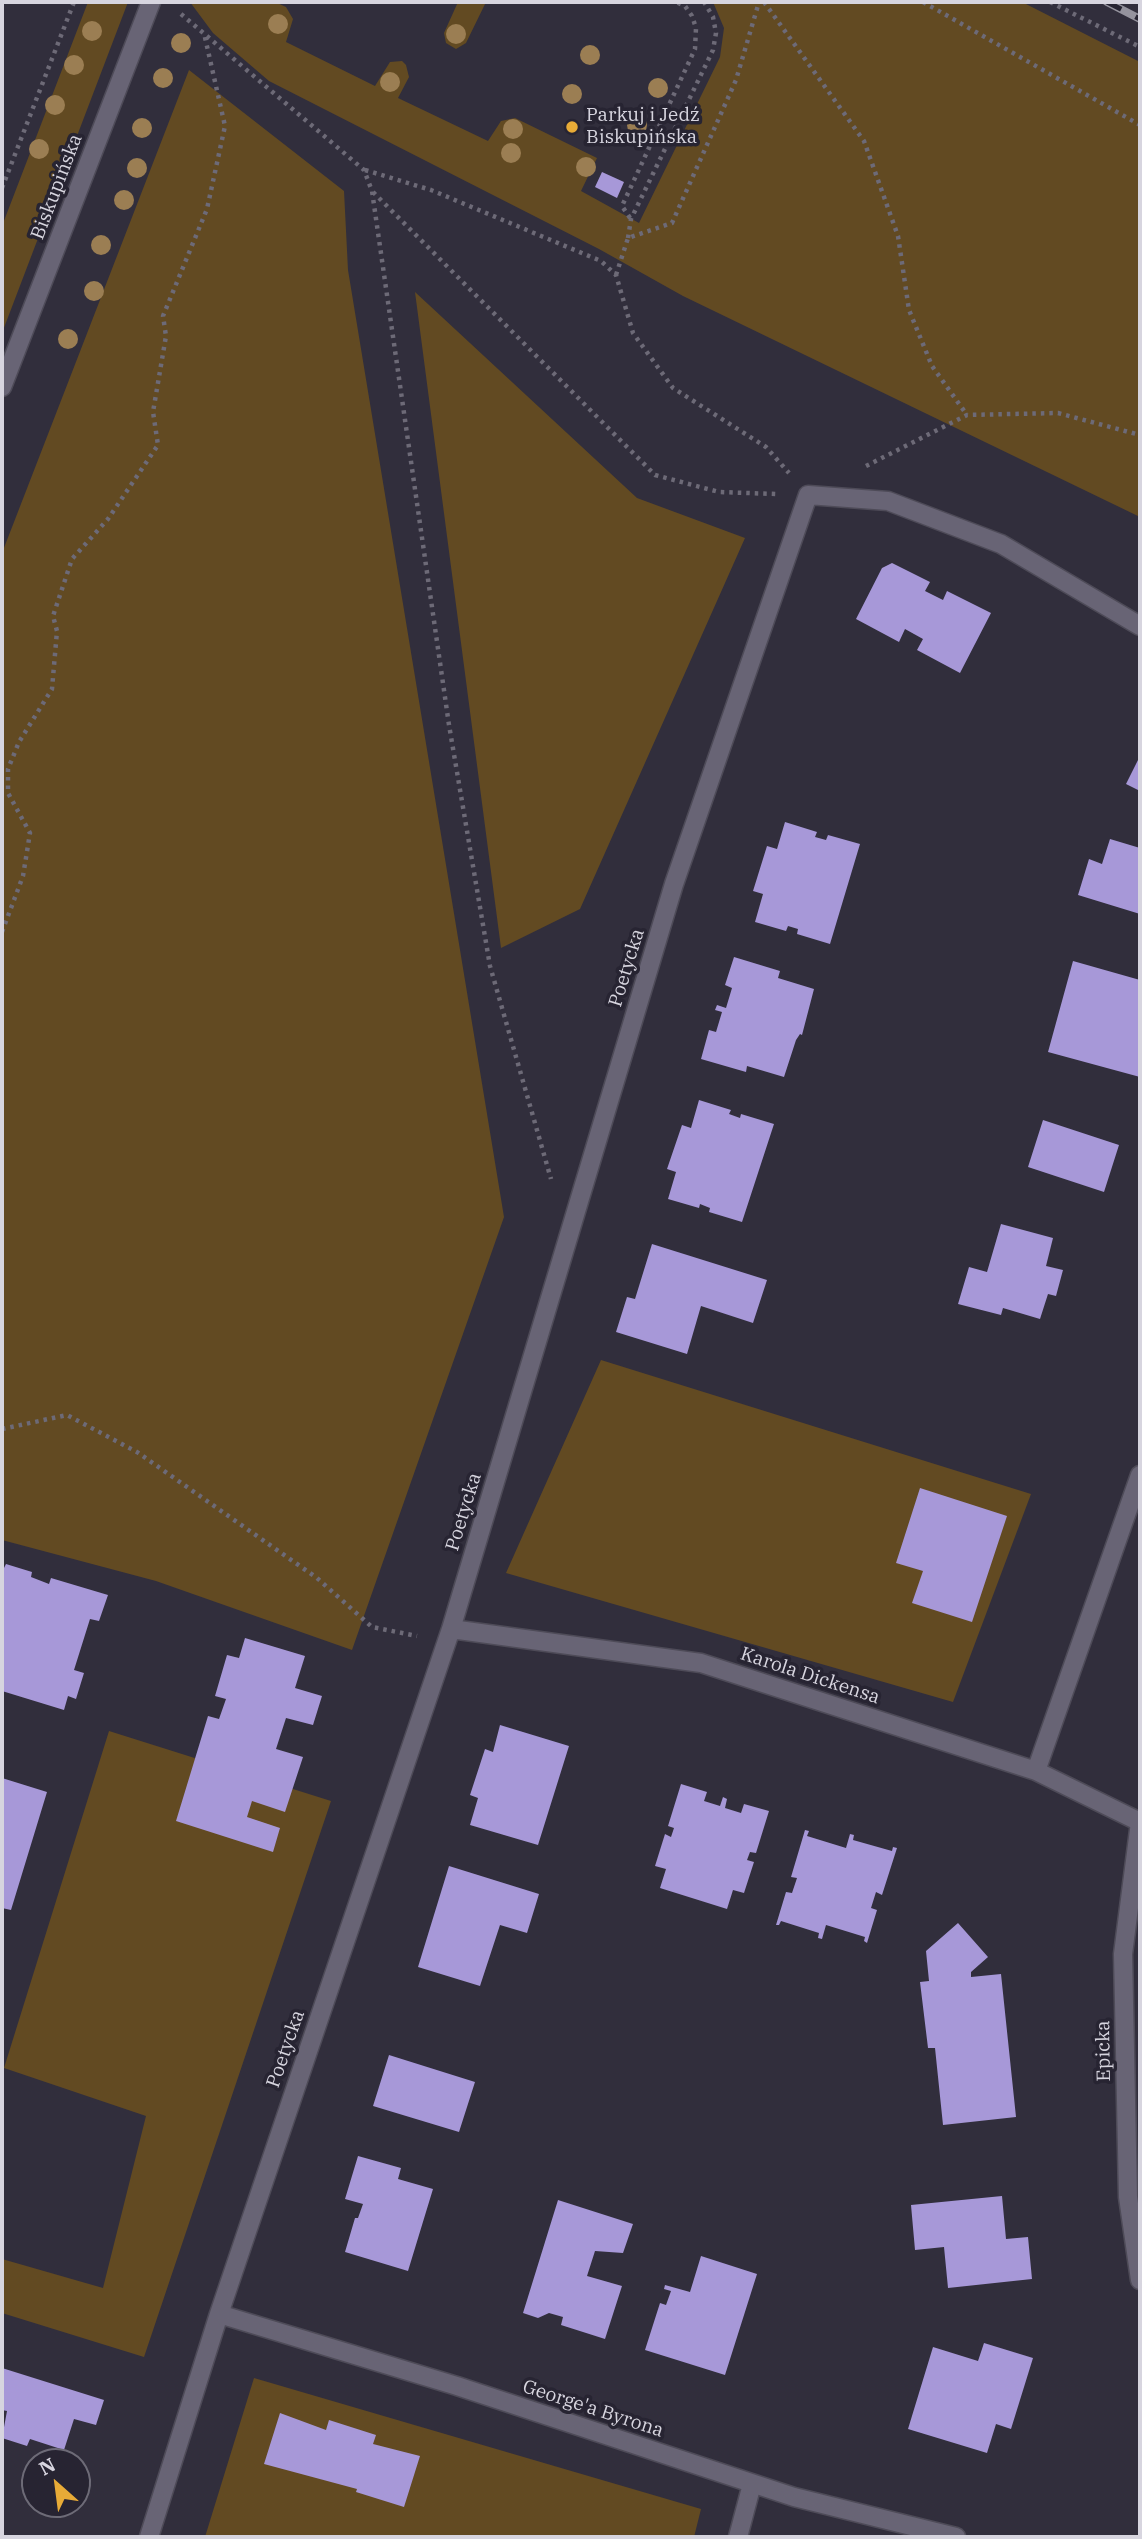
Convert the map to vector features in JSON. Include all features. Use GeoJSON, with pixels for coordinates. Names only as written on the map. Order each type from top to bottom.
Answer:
{"type":"FeatureCollection","features":[{"type":"Feature","properties":{"kind":"street","name":"Biskupińska"},"geometry":{"type":"LineString","coordinates":[[2,387],[151,2]]}},
{"type":"Feature","properties":{"kind":"street"},"geometry":{"type":"LineString","coordinates":[[808,495],[888,501],[1001,544],[1140,626]]}},
{"type":"Feature","properties":{"kind":"street","name":"Poetycka"},"geometry":{"type":"LineString","coordinates":[[149,2537],[219,2314],[448,1635],[674,884],[808,495]]}},
{"type":"Feature","properties":{"kind":"street"},"geometry":{"type":"LineString","coordinates":[[1036,1771],[1140,1475]]}},
{"type":"Feature","properties":{"kind":"street","name":"Karola Dickensa"},"geometry":{"type":"LineString","coordinates":[[448,1635],[701,1663],[1036,1771],[1140,1822]]}},
{"type":"Feature","properties":{"kind":"street","name":"Epicka"},"geometry":{"type":"LineString","coordinates":[[1140,1822],[1123,1954],[1128,2196],[1140,2280]]}},
{"type":"Feature","properties":{"kind":"street","name":"George'a Byrona"},"geometry":{"type":"LineString","coordinates":[[219,2314],[457,2386],[752,2484],[956,2537]]}},
{"type":"Feature","properties":{"kind":"street"},"geometry":{"type":"LineString","coordinates":[[738,2537],[752,2484]]}},
{"type":"Feature","properties":{"kind":"path"},"geometry":{"type":"LineString","coordinates":[[2,188],[74,2]]}},
{"type":"Feature","properties":{"kind":"path"},"geometry":{"type":"LineString","coordinates":[[631,219],[622,206],[695,49],[696,28],[692,16],[685,6],[676,2]]}},
{"type":"Feature","properties":{"kind":"path"},"geometry":{"type":"LineString","coordinates":[[616,275],[631,219],[713,50],[713,17],[704,2]]}},
{"type":"Feature","properties":{"kind":"path"},"geometry":{"type":"LineString","coordinates":[[628,238],[672,222],[736,80],[761,2]]}},
{"type":"Feature","properties":{"kind":"path"},"geometry":{"type":"LineString","coordinates":[[761,2],[864,141],[898,236],[909,310],[932,366],[967,415]]}},
{"type":"Feature","properties":{"kind":"path"},"geometry":{"type":"LineString","coordinates":[[923,2],[1140,125]]}},
{"type":"Feature","properties":{"kind":"path"},"geometry":{"type":"LineString","coordinates":[[1050,2],[1140,47]]}},
{"type":"Feature","properties":{"kind":"path"},"geometry":{"type":"LineString","coordinates":[[176,9],[364,170],[431,190],[601,261],[616,275],[633,333],[673,388],[766,447],[808,495]]}},
{"type":"Feature","properties":{"kind":"path"},"geometry":{"type":"LineString","coordinates":[[2,932],[23,876],[30,833],[8,793],[8,769],[19,742],[52,689],[57,631],[53,616],[72,559],[108,519],[158,445],[153,412],[166,336],[163,316],[207,209],[225,126],[204,33]]}},
{"type":"Feature","properties":{"kind":"path"},"geometry":{"type":"LineString","coordinates":[[364,170],[372,191],[449,725],[490,966],[553,1184]]}},
{"type":"Feature","properties":{"kind":"path"},"geometry":{"type":"LineString","coordinates":[[372,191],[655,475],[719,492],[808,495]]}},
{"type":"Feature","properties":{"kind":"path"},"geometry":{"type":"LineString","coordinates":[[857,470],[967,415],[1058,413],[1140,435]]}},
{"type":"Feature","properties":{"kind":"path"},"geometry":{"type":"LineString","coordinates":[[2,1429],[67,1415],[137,1451],[317,1578],[372,1627],[448,1635]]}},
{"type":"Feature","properties":{"kind":"shaded area"},"geometry":{"type":"Polygon","coordinates":[[[88,2],[128,2],[2,333],[2,226],[88,2]]]}},
{"type":"Feature","properties":{"kind":"shaded area"},"geometry":{"type":"Polygon","coordinates":[[[190,2],[275,2],[286,7],[293,19],[286,42],[375,86],[390,62],[402,61],[409,77],[398,98],[488,141],[501,121],[515,118],[597,158],[581,191],[639,223],[720,57],[724,28],[713,2],[1022,2],[1140,62],[1140,517],[683,296],[599,249],[269,81],[213,33],[190,2]]]}},
{"type":"Feature","properties":{"kind":"shaded area"},"geometry":{"type":"Polygon","coordinates":[[[458,2],[486,2],[466,43],[456,49],[446,43],[444,33],[458,2]]]}},
{"type":"Feature","properties":{"kind":"shaded area"},"geometry":{"type":"Polygon","coordinates":[[[189,70],[344,191],[348,270],[504,1217],[352,1650],[156,1581],[2,1540],[2,553],[189,70]]]}},
{"type":"Feature","properties":{"kind":"shaded area"},"geometry":{"type":"Polygon","coordinates":[[[415,292],[637,498],[745,538],[580,909],[501,948],[415,292]]]}},
{"type":"Feature","properties":{"kind":"shaded area"},"geometry":{"type":"Polygon","coordinates":[[[601,1360],[1031,1494],[953,1702],[506,1573],[601,1360]]]}},
{"type":"Feature","properties":{"kind":"shaded area"},"geometry":{"type":"Polygon","coordinates":[[[109,1731],[331,1801],[144,2357],[2,2313],[2,2259],[103,2288],[146,2116],[4,2068],[109,1731]]]}},
{"type":"Feature","properties":{"kind":"shaded area"},"geometry":{"type":"Polygon","coordinates":[[[254,2378],[701,2509],[694,2537],[205,2537],[254,2378]]]}},
{"type":"Feature","properties":{"kind":"building"},"geometry":{"type":"Polygon","coordinates":[[[602,172],[624,182],[617,198],[595,187],[602,172]]]}},
{"type":"Feature","properties":{"kind":"building"},"geometry":{"type":"Polygon","coordinates":[[[892,563],[930,582],[925,591],[943,600],[947,591],[991,613],[960,673],[917,650],[923,639],[905,629],[899,642],[856,619],[882,568],[892,563]]]}},
{"type":"Feature","properties":{"kind":"building"},"geometry":{"type":"Polygon","coordinates":[[[1140,756],[1140,791],[1126,784],[1140,756]]]}},
{"type":"Feature","properties":{"kind":"building"},"geometry":{"type":"Polygon","coordinates":[[[785,822],[817,832],[815,837],[826,840],[828,835],[860,844],[830,944],[797,934],[798,929],[788,926],[786,931],[755,922],[763,894],[753,891],[767,846],[777,849],[785,822]]]}},
{"type":"Feature","properties":{"kind":"building"},"geometry":{"type":"Polygon","coordinates":[[[1110,839],[1140,848],[1140,914],[1078,895],[1089,859],[1102,864],[1110,839]]]}},
{"type":"Feature","properties":{"kind":"building"},"geometry":{"type":"Polygon","coordinates":[[[734,957],[780,971],[778,978],[814,989],[802,1035],[796,1040],[784,1077],[747,1066],[746,1072],[701,1059],[709,1030],[716,1032],[722,1012],[715,1010],[717,1005],[726,1008],[732,988],[725,985],[734,957]]]}},
{"type":"Feature","properties":{"kind":"building"},"geometry":{"type":"Polygon","coordinates":[[[1073,961],[1140,980],[1140,1077],[1048,1052],[1073,961]]]}},
{"type":"Feature","properties":{"kind":"building"},"geometry":{"type":"Polygon","coordinates":[[[699,1100],[731,1110],[729,1114],[740,1118],[741,1114],[774,1124],[742,1222],[709,1212],[710,1208],[700,1204],[699,1208],[668,1199],[676,1172],[667,1169],[682,1125],[691,1128],[699,1100]]]}},
{"type":"Feature","properties":{"kind":"building"},"geometry":{"type":"Polygon","coordinates":[[[1043,1120],[1119,1145],[1104,1192],[1028,1167],[1043,1120]]]}},
{"type":"Feature","properties":{"kind":"building"},"geometry":{"type":"Polygon","coordinates":[[[1001,1224],[1053,1238],[1046,1266],[1063,1270],[1056,1296],[1048,1294],[1040,1319],[1003,1308],[1001,1315],[958,1304],[969,1267],[987,1272],[1001,1224]]]}},
{"type":"Feature","properties":{"kind":"building"},"geometry":{"type":"Polygon","coordinates":[[[652,1244],[767,1280],[753,1323],[701,1306],[687,1354],[616,1332],[627,1297],[635,1299],[652,1244]]]}},
{"type":"Feature","properties":{"kind":"building"},"geometry":{"type":"Polygon","coordinates":[[[920,1488],[1007,1516],[972,1622],[912,1603],[923,1571],[896,1563],[920,1488]]]}},
{"type":"Feature","properties":{"kind":"building"},"geometry":{"type":"Polygon","coordinates":[[[6,1564],[32,1572],[31,1577],[49,1584],[51,1578],[108,1595],[99,1621],[90,1619],[74,1670],[84,1673],[76,1699],[68,1696],[64,1710],[2,1691],[2,1572],[6,1564]]]}},
{"type":"Feature","properties":{"kind":"building"},"geometry":{"type":"Polygon","coordinates":[[[245,1638],[305,1656],[295,1688],[322,1696],[313,1725],[286,1718],[276,1749],[303,1757],[285,1812],[252,1801],[247,1817],[280,1828],[273,1852],[176,1821],[208,1716],[219,1719],[226,1699],[215,1696],[227,1655],[239,1658],[245,1638]]]}},
{"type":"Feature","properties":{"kind":"building"},"geometry":{"type":"Polygon","coordinates":[[[500,1725],[569,1746],[538,1845],[470,1825],[478,1798],[470,1795],[485,1749],[493,1752],[500,1725]]]}},
{"type":"Feature","properties":{"kind":"building"},"geometry":{"type":"Polygon","coordinates":[[[2,1778],[47,1792],[11,1910],[2,1908],[2,1778]]]}},
{"type":"Feature","properties":{"kind":"building"},"geometry":{"type":"Polygon","coordinates":[[[681,1784],[707,1792],[704,1801],[720,1806],[723,1797],[727,1799],[725,1808],[741,1813],[744,1804],[769,1811],[756,1853],[750,1852],[747,1860],[754,1862],[744,1893],[733,1890],[727,1909],[660,1888],[666,1869],[655,1866],[665,1834],[671,1837],[674,1828],[668,1826],[681,1784]]]}},
{"type":"Feature","properties":{"kind":"building"},"geometry":{"type":"Polygon","coordinates":[[[805,1830],[809,1831],[807,1836],[846,1848],[850,1834],[854,1835],[853,1840],[892,1851],[893,1847],[897,1848],[882,1895],[876,1892],[871,1908],[877,1910],[867,1943],[864,1941],[865,1937],[826,1925],[822,1939],[818,1938],[819,1933],[781,1921],[776,1925],[786,1892],[792,1893],[797,1878],[791,1877],[805,1830]]]}},
{"type":"Feature","properties":{"kind":"building"},"geometry":{"type":"Polygon","coordinates":[[[449,1866],[539,1894],[527,1933],[500,1925],[480,1986],[418,1967],[449,1866]]]}},
{"type":"Feature","properties":{"kind":"building"},"geometry":{"type":"Polygon","coordinates":[[[958,1923],[988,1957],[971,1972],[971,1977],[1001,1974],[1016,2117],[943,2125],[935,2048],[928,2048],[920,1982],[929,1981],[926,1951],[958,1923]]]}},
{"type":"Feature","properties":{"kind":"building"},"geometry":{"type":"Polygon","coordinates":[[[389,2055],[475,2082],[459,2132],[373,2106],[389,2055]]]}},
{"type":"Feature","properties":{"kind":"building"},"geometry":{"type":"Polygon","coordinates":[[[358,2156],[401,2168],[398,2179],[433,2189],[408,2271],[345,2252],[355,2218],[358,2218],[363,2204],[345,2199],[358,2156]]]}},
{"type":"Feature","properties":{"kind":"building"},"geometry":{"type":"Polygon","coordinates":[[[1002,2196],[1006,2239],[1028,2237],[1032,2279],[948,2288],[944,2247],[915,2250],[911,2205],[1002,2196]]]}},
{"type":"Feature","properties":{"kind":"building"},"geometry":{"type":"Polygon","coordinates":[[[558,2200],[633,2224],[623,2253],[595,2251],[587,2276],[622,2286],[605,2339],[561,2325],[563,2317],[549,2313],[538,2318],[523,2313],[558,2200]]]}},
{"type":"Feature","properties":{"kind":"building"},"geometry":{"type":"Polygon","coordinates":[[[701,2256],[757,2274],[725,2375],[645,2350],[660,2303],[666,2305],[671,2291],[664,2289],[665,2285],[690,2292],[701,2256]]]}},
{"type":"Feature","properties":{"kind":"building"},"geometry":{"type":"Polygon","coordinates":[[[984,2343],[1033,2358],[1011,2429],[996,2424],[987,2453],[908,2429],[933,2347],[978,2361],[984,2343]]]}},
{"type":"Feature","properties":{"kind":"building"},"geometry":{"type":"Polygon","coordinates":[[[2,2368],[104,2400],[96,2425],[74,2419],[65,2448],[30,2439],[27,2446],[2,2438],[7,2411],[2,2410],[2,2368]]]}},
{"type":"Feature","properties":{"kind":"building"},"geometry":{"type":"Polygon","coordinates":[[[280,2413],[326,2430],[329,2420],[376,2435],[373,2444],[420,2456],[404,2507],[356,2492],[357,2489],[264,2464],[280,2413]]]}},
{"type":"Feature","properties":{"kind":"railway"},"geometry":{"type":"LineString","coordinates":[[1107,2],[1140,19]]}},
{"type":"Feature","properties":{"kind":"place","name":"Parkuj i Jedź Biskupińska"},"geometry":{"type":"Point","coordinates":[572,127]}}]}
